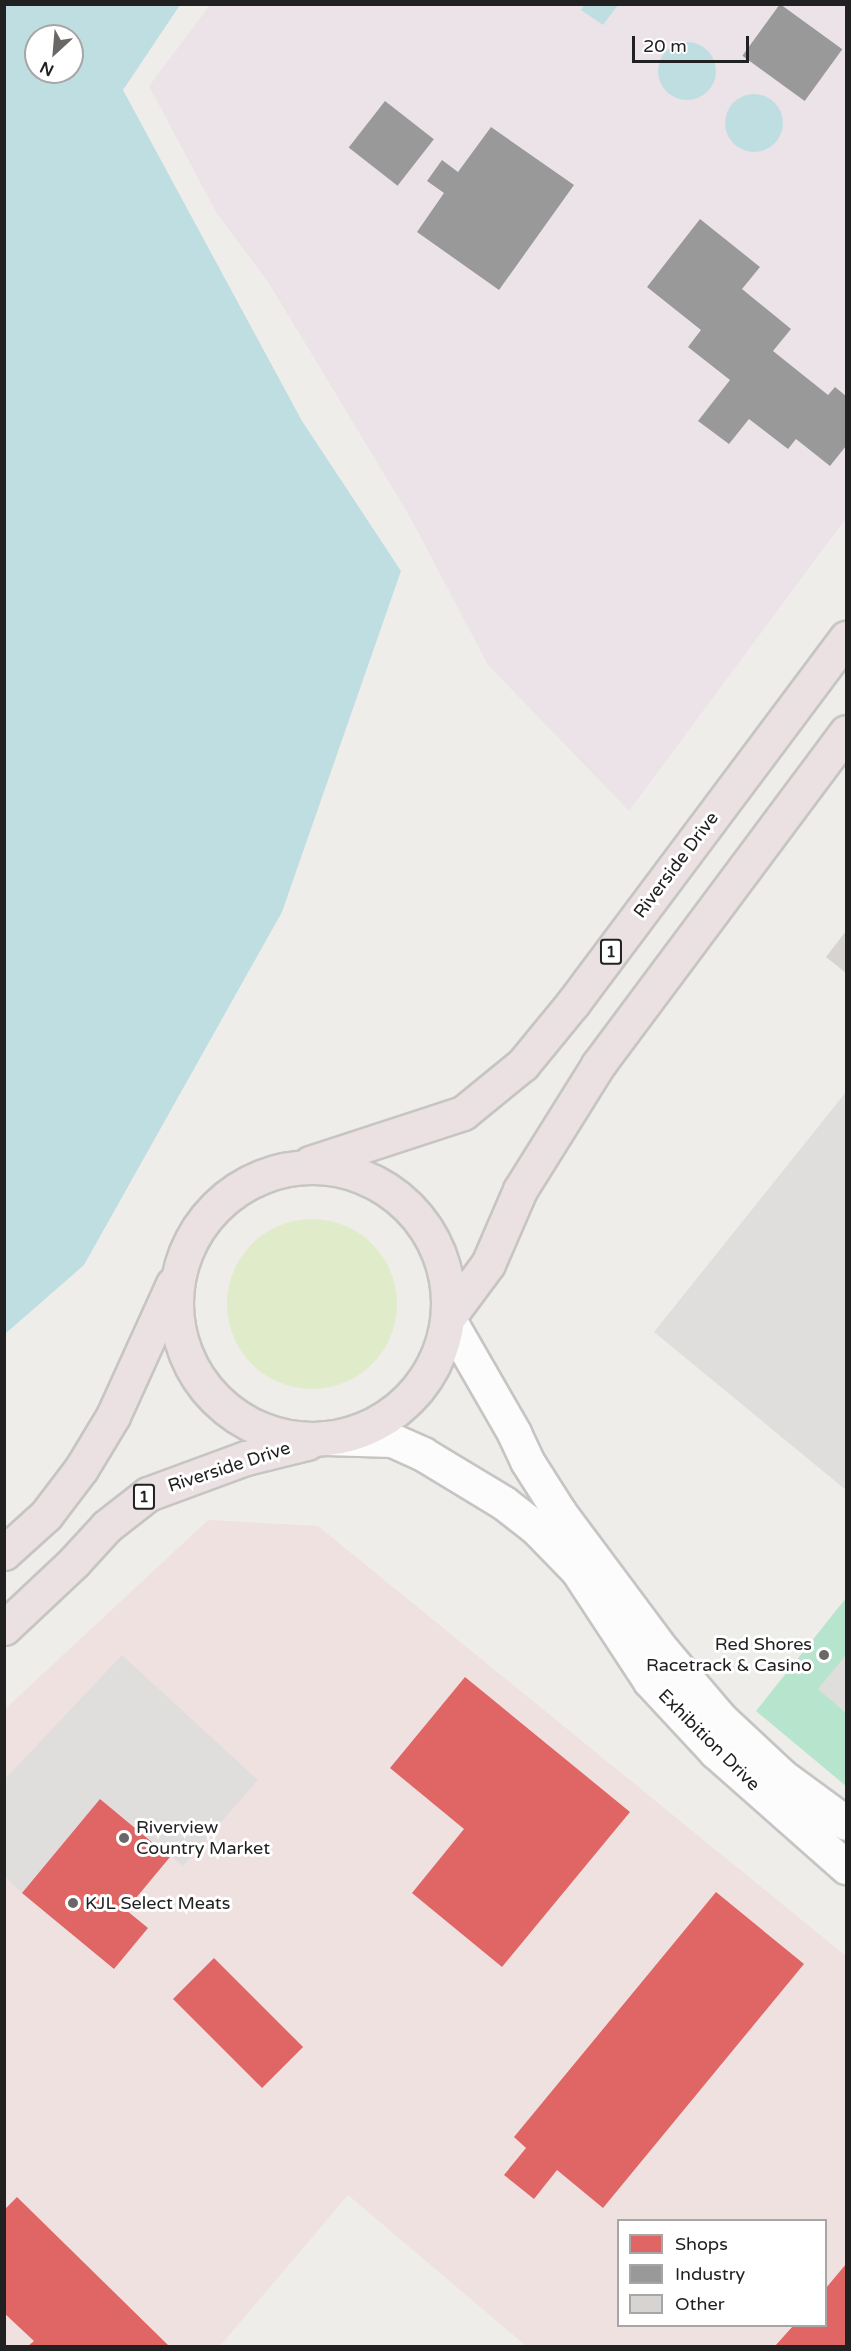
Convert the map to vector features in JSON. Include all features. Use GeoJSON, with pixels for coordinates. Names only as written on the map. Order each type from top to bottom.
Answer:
{"type":"FeatureCollection","features":[{"type":"Feature","properties":{"kind":"highway","name":"Riverside Drive"},"geometry":{"type":"LineString","coordinates":[[178,1274],[193,1233],[221,1200],[258,1177],[300,1166],[463,1113],[523,1064],[573,1003],[846,638]]}},
{"type":"Feature","properties":{"kind":"highway"},"geometry":{"type":"LineString","coordinates":[[448,1318],[488,1264],[520,1190],[598,1065],[846,732]]}},
{"type":"Feature","properties":{"kind":"highway"},"geometry":{"type":"LineString","coordinates":[[178,1274],[176,1318],[187,1360],[212,1396],[246,1423],[282,1436],[326,1438],[358,1432],[392,1414],[420,1388],[439,1355],[448,1318],[447,1280],[435,1243],[414,1212],[384,1186],[344,1170],[300,1166]]}},
{"type":"Feature","properties":{"kind":"highway"},"geometry":{"type":"LineString","coordinates":[[4,1553],[46,1515],[81,1469],[113,1416],[178,1274]]}},
{"type":"Feature","properties":{"kind":"highway","name":"Riverside Drive"},"geometry":{"type":"LineString","coordinates":[[4,1628],[75,1562],[107,1526],[148,1494],[246,1458],[326,1438]]}},
{"type":"Feature","properties":{"kind":"street","name":"Exhibition Drive"},"geometry":{"type":"LineString","coordinates":[[448,1318],[532,1469],[560,1513],[663,1651],[720,1718],[782,1776],[846,1823]]}},
{"type":"Feature","properties":{"kind":"street","name":"Exhibition Drive"},"geometry":{"type":"LineString","coordinates":[[326,1438],[392,1440],[423,1454],[504,1503],[534,1527],[577,1570],[650,1681],[716,1752],[846,1867]]}},
{"type":"Feature","properties":{"kind":"shaded area"},"geometry":{"type":"Polygon","coordinates":[[[210,5],[846,5],[846,518],[629,811],[488,665],[410,517],[270,285],[216,212],[149,86],[210,5]]]}},
{"type":"Feature","properties":{"kind":"shaded area"},"geometry":{"type":"Polygon","coordinates":[[[846,1092],[846,1490],[654,1332],[846,1092]]]}},
{"type":"Feature","properties":{"kind":"shaded area"},"geometry":{"type":"Polygon","coordinates":[[[208,1520],[318,1526],[846,1956],[846,2346],[526,2346],[348,2195],[220,2346],[5,2346],[5,1709],[208,1520]]]}},
{"type":"Feature","properties":{"kind":"shaded area"},"geometry":{"type":"Polygon","coordinates":[[[122,1655],[258,1780],[183,1866],[100,1799],[22,1893],[5,1877],[4,1780],[122,1655]]]}},
{"type":"Feature","properties":{"kind":"shaded area"},"geometry":{"type":"Polygon","coordinates":[[[846,1655],[846,1713],[818,1689],[846,1655]]]}},
{"type":"Feature","properties":{"kind":"green space"},"geometry":{"type":"Polygon","coordinates":[[[312,1219],[344,1226],[359,1233],[372,1244],[383,1257],[390,1272],[397,1304],[390,1336],[383,1351],[372,1364],[359,1375],[344,1382],[312,1389],[280,1382],[265,1375],[252,1364],[241,1351],[234,1336],[227,1304],[234,1272],[241,1257],[252,1244],[265,1233],[280,1226],[312,1219]]]}},
{"type":"Feature","properties":{"kind":"green space","name":"Red Shores Racetrack & Casino"},"geometry":{"type":"Polygon","coordinates":[[[846,1598],[846,1786],[756,1711],[846,1598]]]}},
{"type":"Feature","properties":{"kind":"water"},"geometry":{"type":"Polygon","coordinates":[[[5,4],[180,5],[123,90],[302,421],[401,571],[282,912],[84,1265],[5,1334],[5,4]]]}},
{"type":"Feature","properties":{"kind":"water"},"geometry":{"type":"Polygon","coordinates":[[[585,4],[618,5],[603,25],[581,10],[585,4]]]}},
{"type":"Feature","properties":{"kind":"water"},"geometry":{"type":"Polygon","coordinates":[[[687,42],[698,44],[711,55],[716,71],[714,82],[703,95],[687,100],[676,98],[663,87],[658,71],[660,60],[671,47],[687,42]]]}},
{"type":"Feature","properties":{"kind":"water"},"geometry":{"type":"Polygon","coordinates":[[[754,94],[765,96],[778,107],[783,123],[781,134],[770,147],[754,152],[743,150],[730,139],[725,123],[727,112],[738,99],[754,94]]]}},
{"type":"Feature","properties":{"kind":"building: Shops"},"geometry":{"type":"Polygon","coordinates":[[[465,1677],[630,1812],[502,1967],[412,1893],[464,1829],[390,1768],[465,1677]]]}},
{"type":"Feature","properties":{"kind":"building: Shops"},"geometry":{"type":"Polygon","coordinates":[[[100,1799],[170,1857],[126,1910],[148,1928],[114,1969],[22,1893],[100,1799]]]}},
{"type":"Feature","properties":{"kind":"building: Shops"},"geometry":{"type":"Polygon","coordinates":[[[716,1892],[804,1964],[603,2208],[557,2170],[534,2199],[504,2175],[526,2148],[514,2137],[716,1892]]]}},
{"type":"Feature","properties":{"kind":"building: Shops"},"geometry":{"type":"Polygon","coordinates":[[[214,1958],[303,2047],[262,2088],[173,1999],[214,1958]]]}},
{"type":"Feature","properties":{"kind":"building: Shops"},"geometry":{"type":"Polygon","coordinates":[[[17,2197],[169,2346],[28,2346],[34,2341],[4,2313],[4,2210],[17,2197]]]}},
{"type":"Feature","properties":{"kind":"building: Shops"},"geometry":{"type":"Polygon","coordinates":[[[846,2264],[846,2346],[775,2346],[792,2327],[827,2327],[827,2287],[846,2264]]]}},
{"type":"Feature","properties":{"kind":"building: Industry"},"geometry":{"type":"Polygon","coordinates":[[[780,4],[842,49],[805,101],[742,56],[780,4]]]}},
{"type":"Feature","properties":{"kind":"building: Industry"},"geometry":{"type":"Polygon","coordinates":[[[385,101],[434,139],[398,186],[349,147],[385,101]]]}},
{"type":"Feature","properties":{"kind":"building: Industry"},"geometry":{"type":"Polygon","coordinates":[[[491,127],[574,185],[499,290],[417,232],[444,193],[427,181],[442,160],[458,172],[491,127]]]}},
{"type":"Feature","properties":{"kind":"building: Industry"},"geometry":{"type":"Polygon","coordinates":[[[700,219],[760,267],[742,289],[791,329],[773,351],[828,395],[835,387],[846,396],[846,446],[830,466],[796,439],[788,449],[749,419],[729,444],[698,421],[730,380],[688,347],[701,330],[647,287],[700,219]]]}},
{"type":"Feature","properties":{"kind":"building: Other"},"geometry":{"type":"Polygon","coordinates":[[[846,931],[846,973],[826,957],[846,931]]]}},
{"type":"Feature","properties":{"kind":"place","name":"Red Shores Racetrack & Casino"},"geometry":{"type":"Point","coordinates":[824,1655]}},
{"type":"Feature","properties":{"kind":"place","name":"Riverview Country Market"},"geometry":{"type":"Point","coordinates":[124,1838]}},
{"type":"Feature","properties":{"kind":"place","name":"KJL Select Meats"},"geometry":{"type":"Point","coordinates":[73,1903]}}]}
